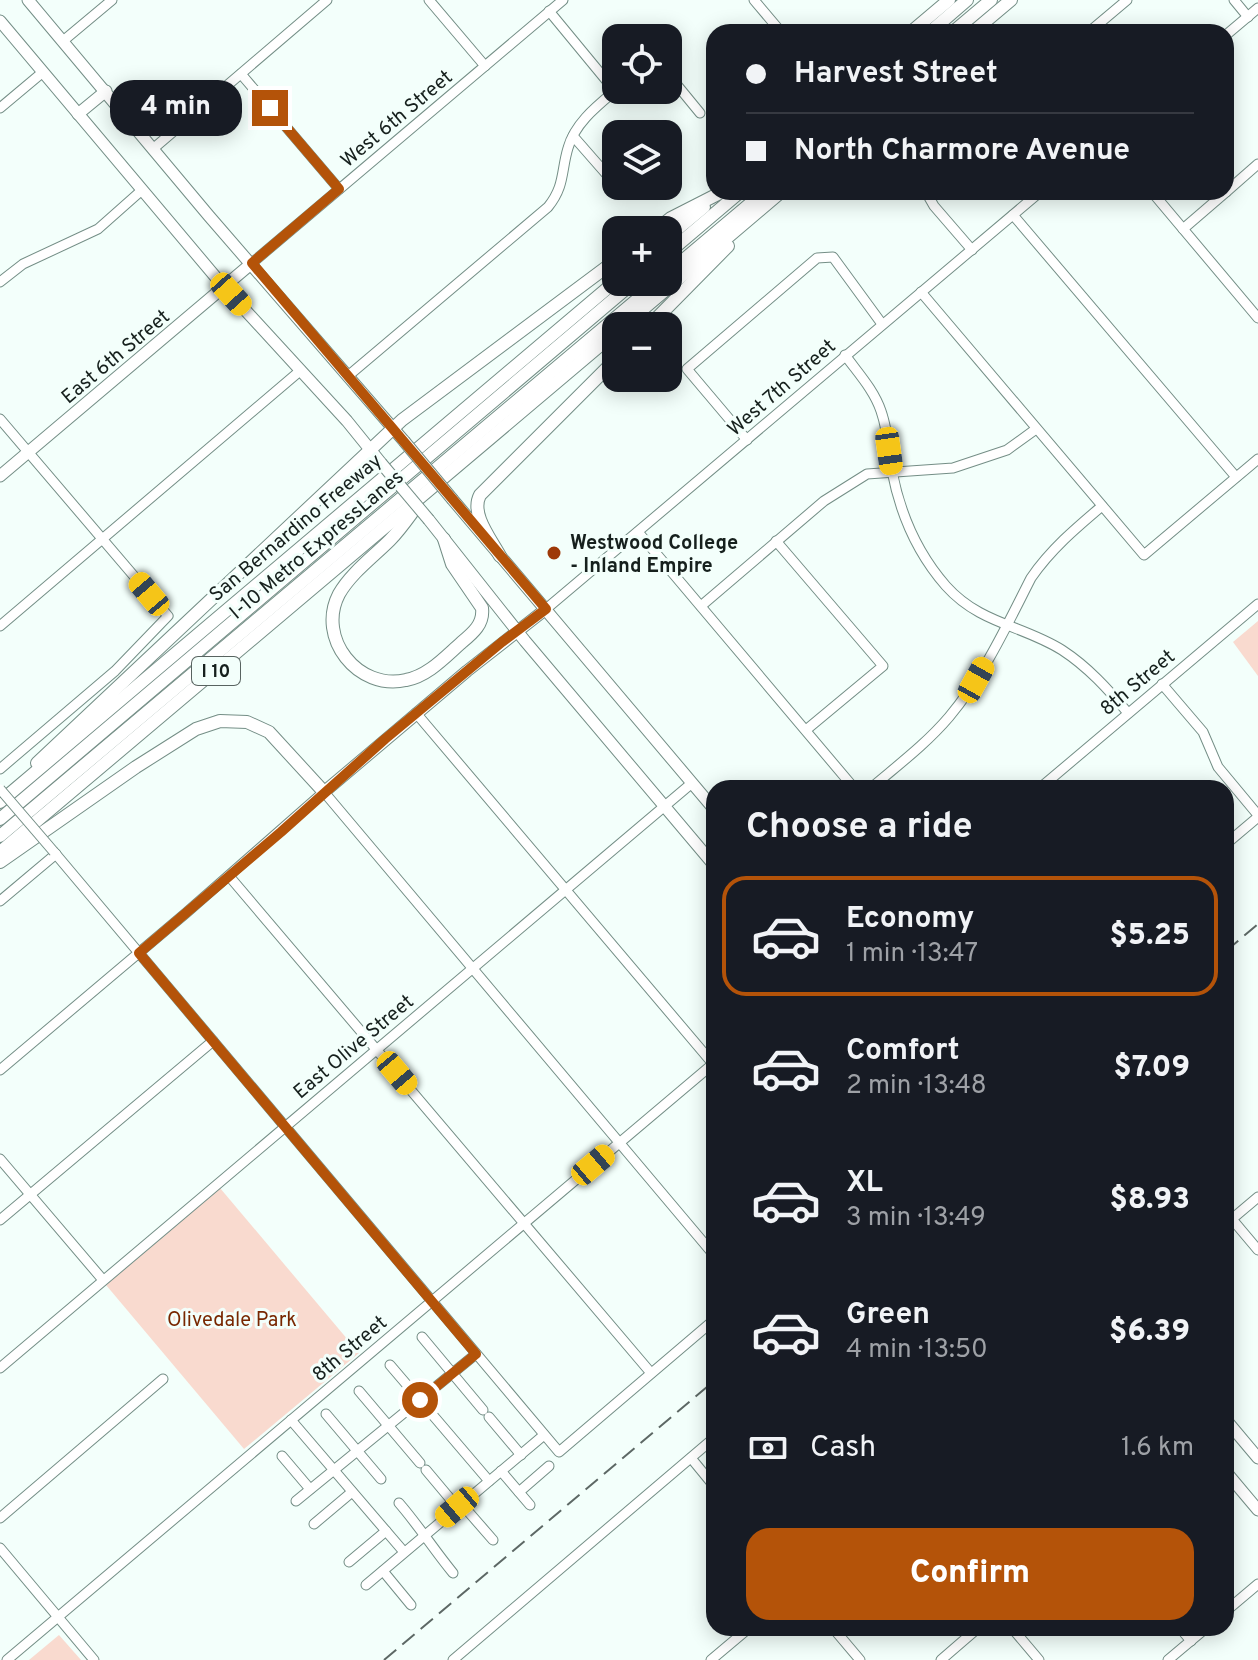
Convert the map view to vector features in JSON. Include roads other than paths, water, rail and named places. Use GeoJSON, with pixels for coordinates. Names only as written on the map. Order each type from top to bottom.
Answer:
{"type":"FeatureCollection","features":[{"type":"Feature","properties":{"kind":"highway"},"geometry":{"type":"LineString","coordinates":[[920,24],[949,0]]}},
{"type":"Feature","properties":{"kind":"highway"},"geometry":{"type":"LineString","coordinates":[[939,24],[967,0]]}},
{"type":"Feature","properties":{"kind":"highway"},"geometry":{"type":"LineString","coordinates":[[962,24],[991,0]]}},
{"type":"Feature","properties":{"kind":"highway"},"geometry":{"type":"LineString","coordinates":[[982,24],[1011,0]]}},
{"type":"Feature","properties":{"kind":"highway"},"geometry":{"type":"LineString","coordinates":[[675,216],[706,200]]}},
{"type":"Feature","properties":{"kind":"highway"},"geometry":{"type":"LineString","coordinates":[[682,225],[712,200]]}},
{"type":"Feature","properties":{"kind":"highway"},"geometry":{"type":"LineString","coordinates":[[682,241],[731,200]]}},
{"type":"Feature","properties":{"kind":"highway"},"geometry":{"type":"LineString","coordinates":[[682,262],[762,200]]}},
{"type":"Feature","properties":{"kind":"highway"},"geometry":{"type":"LineString","coordinates":[[639,312],[763,200]]}},
{"type":"Feature","properties":{"kind":"highway"},"geometry":{"type":"LineString","coordinates":[[662,312],[763,200]]}},
{"type":"Feature","properties":{"kind":"highway"},"geometry":{"type":"LineString","coordinates":[[16,788],[47,751],[370,448],[602,271]]}},
{"type":"Feature","properties":{"kind":"highway","name":"San Bernardino Freeway"},"geometry":{"type":"LineString","coordinates":[[0,802],[602,293]]}},
{"type":"Feature","properties":{"kind":"highway","name":"I-10 Metro ExpressLanes"},"geometry":{"type":"LineString","coordinates":[[0,819],[617,296]]}},
{"type":"Feature","properties":{"kind":"highway","name":"I-10 Metro ExpressLanes"},"geometry":{"type":"LineString","coordinates":[[0,836],[641,296]]}},
{"type":"Feature","properties":{"kind":"highway","name":"I 10"},"geometry":{"type":"LineString","coordinates":[[0,852],[602,344]]}},
{"type":"Feature","properties":{"kind":"highway"},"geometry":{"type":"LineString","coordinates":[[500,556],[481,522],[476,503],[480,495],[602,373]]}},
{"type":"Feature","properties":{"kind":"highway"},"geometry":{"type":"LineString","coordinates":[[431,488],[393,538],[344,587],[334,606],[332,623],[336,642],[348,661],[363,673],[390,682],[416,678],[451,652],[478,626],[483,616],[482,608],[452,564],[444,539]]}},
{"type":"Feature","properties":{"kind":"highway"},"geometry":{"type":"LineString","coordinates":[[0,862],[136,767],[190,732],[212,723],[240,721],[269,732],[324,792]]}},
{"type":"Feature","properties":{"kind":"main road"},"geometry":{"type":"LineString","coordinates":[[28,0],[706,800]]}},
{"type":"Feature","properties":{"kind":"main road"},"geometry":{"type":"LineString","coordinates":[[0,21],[224,287],[370,448],[517,631],[706,855]]}},
{"type":"Feature","properties":{"kind":"main road"},"geometry":{"type":"LineString","coordinates":[[78,114],[106,91]]}},
{"type":"Feature","properties":{"kind":"main road","name":"East 6th Street"},"geometry":{"type":"LineString","coordinates":[[0,476],[252,263]]}},
{"type":"Feature","properties":{"kind":"main road"},"geometry":{"type":"LineString","coordinates":[[324,792],[416,713],[546,609]]}},
{"type":"Feature","properties":{"kind":"main road"},"geometry":{"type":"LineString","coordinates":[[1234,1430],[1258,1458]]}},
{"type":"Feature","properties":{"kind":"main road"},"geometry":{"type":"LineString","coordinates":[[1234,1482],[1258,1510]]}},
{"type":"Feature","properties":{"kind":"street"},"geometry":{"type":"LineString","coordinates":[[63,41],[112,0]]}},
{"type":"Feature","properties":{"kind":"street"},"geometry":{"type":"LineString","coordinates":[[154,148],[327,0]]}},
{"type":"Feature","properties":{"kind":"street"},"geometry":{"type":"LineString","coordinates":[[429,0],[485,66]]}},
{"type":"Feature","properties":{"kind":"street","name":"West 6th Street"},"geometry":{"type":"LineString","coordinates":[[252,263],[563,0]]}},
{"type":"Feature","properties":{"kind":"street"},"geometry":{"type":"LineString","coordinates":[[754,0],[774,24]]}},
{"type":"Feature","properties":{"kind":"street"},"geometry":{"type":"LineString","coordinates":[[1098,24],[1127,0]]}},
{"type":"Feature","properties":{"kind":"street"},"geometry":{"type":"LineString","coordinates":[[1234,0],[1248,17]]}},
{"type":"Feature","properties":{"kind":"street"},"geometry":{"type":"LineString","coordinates":[[1234,28],[1258,8]]}},
{"type":"Feature","properties":{"kind":"street"},"geometry":{"type":"LineString","coordinates":[[549,11],[602,73]]}},
{"type":"Feature","properties":{"kind":"street"},"geometry":{"type":"LineString","coordinates":[[0,108],[43,72]]}},
{"type":"Feature","properties":{"kind":"street"},"geometry":{"type":"LineString","coordinates":[[241,74],[339,189]]}},
{"type":"Feature","properties":{"kind":"street"},"geometry":{"type":"LineString","coordinates":[[682,91],[700,113]]}},
{"type":"Feature","properties":{"kind":"street"},"geometry":{"type":"LineString","coordinates":[[348,376],[548,207],[562,185],[573,136],[583,121],[602,103]]}},
{"type":"Feature","properties":{"kind":"street"},"geometry":{"type":"LineString","coordinates":[[573,136],[602,169]]}},
{"type":"Feature","properties":{"kind":"street"},"geometry":{"type":"LineString","coordinates":[[1234,185],[1258,164]]}},
{"type":"Feature","properties":{"kind":"street"},"geometry":{"type":"LineString","coordinates":[[0,282],[23,264],[98,229],[142,190]]}},
{"type":"Feature","properties":{"kind":"street"},"geometry":{"type":"LineString","coordinates":[[931,200],[972,250]]}},
{"type":"Feature","properties":{"kind":"street","name":"West 7th Street"},"geometry":{"type":"LineString","coordinates":[[546,609],[1031,200]]}},
{"type":"Feature","properties":{"kind":"street"},"geometry":{"type":"LineString","coordinates":[[1159,200],[1256,312]]}},
{"type":"Feature","properties":{"kind":"street"},"geometry":{"type":"LineString","coordinates":[[1183,229],[1217,200]]}},
{"type":"Feature","properties":{"kind":"street"},"geometry":{"type":"LineString","coordinates":[[1013,215],[1236,477]]}},
{"type":"Feature","properties":{"kind":"street"},"geometry":{"type":"LineString","coordinates":[[747,440],[687,369],[823,256],[833,257],[882,324]]}},
{"type":"Feature","properties":{"kind":"street"},"geometry":{"type":"LineString","coordinates":[[921,292],[1144,555],[1258,459]]}},
{"type":"Feature","properties":{"kind":"street"},"geometry":{"type":"LineString","coordinates":[[845,355],[881,410],[899,502],[930,566],[946,586],[972,609],[1061,650],[1100,680],[1128,713]]}},
{"type":"Feature","properties":{"kind":"street"},"geometry":{"type":"LineString","coordinates":[[0,626],[301,370]]}},
{"type":"Feature","properties":{"kind":"street"},"geometry":{"type":"LineString","coordinates":[[0,419],[168,616],[115,671],[0,769]]}},
{"type":"Feature","properties":{"kind":"street"},"geometry":{"type":"LineString","coordinates":[[701,606],[846,485],[867,474],[953,468],[981,460],[1007,450],[1036,429]]}},
{"type":"Feature","properties":{"kind":"street"},"geometry":{"type":"LineString","coordinates":[[880,780],[949,717],[976,680],[1042,562],[1102,506]]}},
{"type":"Feature","properties":{"kind":"street"},"geometry":{"type":"LineString","coordinates":[[638,532],[847,780]]}},
{"type":"Feature","properties":{"kind":"street"},"geometry":{"type":"LineString","coordinates":[[776,541],[883,666],[806,730]]}},
{"type":"Feature","properties":{"kind":"street","name":"8th Street"},"geometry":{"type":"LineString","coordinates":[[1049,780],[1258,604]]}},
{"type":"Feature","properties":{"kind":"street"},"geometry":{"type":"LineString","coordinates":[[1162,684],[1203,732],[1218,767],[1229,780]]}},
{"type":"Feature","properties":{"kind":"street"},"geometry":{"type":"LineString","coordinates":[[416,713],[706,1055]]}},
{"type":"Feature","properties":{"kind":"street","name":"East Olive Street"},"geometry":{"type":"LineString","coordinates":[[0,1368],[692,783]]}},
{"type":"Feature","properties":{"kind":"street"},"geometry":{"type":"LineString","coordinates":[[1234,787],[1258,816],[1234,837]]}},
{"type":"Feature","properties":{"kind":"street"},"geometry":{"type":"LineString","coordinates":[[0,789],[559,1452],[706,1327]]}},
{"type":"Feature","properties":{"kind":"street"},"geometry":{"type":"LineString","coordinates":[[0,1070],[324,792],[706,1245]]}},
{"type":"Feature","properties":{"kind":"street"},"geometry":{"type":"LineString","coordinates":[[0,901],[55,853]]}},
{"type":"Feature","properties":{"kind":"street"},"geometry":{"type":"LineString","coordinates":[[229,876],[651,1373]]}},
{"type":"Feature","properties":{"kind":"street"},"geometry":{"type":"LineString","coordinates":[[0,1220],[213,1041]]}},
{"type":"Feature","properties":{"kind":"street","name":"8th Street"},"geometry":{"type":"LineString","coordinates":[[7,1660],[706,1071]]}},
{"type":"Feature","properties":{"kind":"street"},"geometry":{"type":"LineString","coordinates":[[0,1159],[103,1280]]}},
{"type":"Feature","properties":{"kind":"street"},"geometry":{"type":"LineString","coordinates":[[1234,1214],[1258,1197]]}},
{"type":"Feature","properties":{"kind":"street"},"geometry":{"type":"LineString","coordinates":[[1234,1224],[1258,1250]]}},
{"type":"Feature","properties":{"kind":"street"},"geometry":{"type":"LineString","coordinates":[[422,1337],[521,1455]]}},
{"type":"Feature","properties":{"kind":"street"},"geometry":{"type":"LineString","coordinates":[[296,1501],[476,1354]]}},
{"type":"Feature","properties":{"kind":"street"},"geometry":{"type":"LineString","coordinates":[[390,1365],[489,1481]]}},
{"type":"Feature","properties":{"kind":"street"},"geometry":{"type":"LineString","coordinates":[[0,1518],[163,1379]]}},
{"type":"Feature","properties":{"kind":"street"},"geometry":{"type":"LineString","coordinates":[[359,1391],[457,1507],[466,1509],[493,1540]]}},
{"type":"Feature","properties":{"kind":"street"},"geometry":{"type":"LineString","coordinates":[[326,1414],[381,1479]]}},
{"type":"Feature","properties":{"kind":"street"},"geometry":{"type":"LineString","coordinates":[[291,1420],[404,1552]]}},
{"type":"Feature","properties":{"kind":"street"},"geometry":{"type":"LineString","coordinates":[[366,1585],[544,1435]]}},
{"type":"Feature","properties":{"kind":"street"},"geometry":{"type":"LineString","coordinates":[[453,1660],[706,1445]]}},
{"type":"Feature","properties":{"kind":"street"},"geometry":{"type":"LineString","coordinates":[[282,1456],[310,1489]]}},
{"type":"Feature","properties":{"kind":"street"},"geometry":{"type":"LineString","coordinates":[[691,1458],[706,1476]]}},
{"type":"Feature","properties":{"kind":"street"},"geometry":{"type":"LineString","coordinates":[[519,1492],[549,1466]]}},
{"type":"Feature","properties":{"kind":"street"},"geometry":{"type":"LineString","coordinates":[[501,1471],[530,1505]]}},
{"type":"Feature","properties":{"kind":"street"},"geometry":{"type":"LineString","coordinates":[[314,1524],[352,1492]]}},
{"type":"Feature","properties":{"kind":"street"},"geometry":{"type":"LineString","coordinates":[[399,1503],[453,1573]]}},
{"type":"Feature","properties":{"kind":"street"},"geometry":{"type":"LineString","coordinates":[[349,1562],[386,1531]]}},
{"type":"Feature","properties":{"kind":"street"},"geometry":{"type":"LineString","coordinates":[[0,1548],[94,1660]]}},
{"type":"Feature","properties":{"kind":"street"},"geometry":{"type":"LineString","coordinates":[[383,1571],[411,1605]]}},
{"type":"Feature","properties":{"kind":"street"},"geometry":{"type":"LineString","coordinates":[[1234,1604],[1258,1584]]}},
{"type":"Feature","properties":{"kind":"street"},"geometry":{"type":"LineString","coordinates":[[711,1660],[740,1636]]}},
{"type":"Feature","properties":{"kind":"street"},"geometry":{"type":"LineString","coordinates":[[840,1636],[860,1660]]}},
{"type":"Feature","properties":{"kind":"street"},"geometry":{"type":"LineString","coordinates":[[941,1660],[969,1636]]}},
{"type":"Feature","properties":{"kind":"street"},"geometry":{"type":"LineString","coordinates":[[1019,1636],[1039,1660]]}},
{"type":"Feature","properties":{"kind":"street"},"geometry":{"type":"LineString","coordinates":[[1187,1636],[1191,1641]]}},
{"type":"Feature","properties":{"kind":"street"},"geometry":{"type":"LineString","coordinates":[[1168,1660],[1197,1636]]}},
{"type":"Feature","properties":{"kind":"railway"},"geometry":{"type":"LineString","coordinates":[[1234,944],[1258,924]]}},
{"type":"Feature","properties":{"kind":"railway"},"geometry":{"type":"LineString","coordinates":[[384,1660],[706,1388]]}},
{"type":"Feature","properties":{"kind":"place","name":"Westwood College - Inland Empire"},"geometry":{"type":"Point","coordinates":[554,553]}},
{"type":"Feature","properties":{"kind":"park label","name":"Olivedale Park"},"geometry":{"type":"Point","coordinates":[232,1319]}}]}
